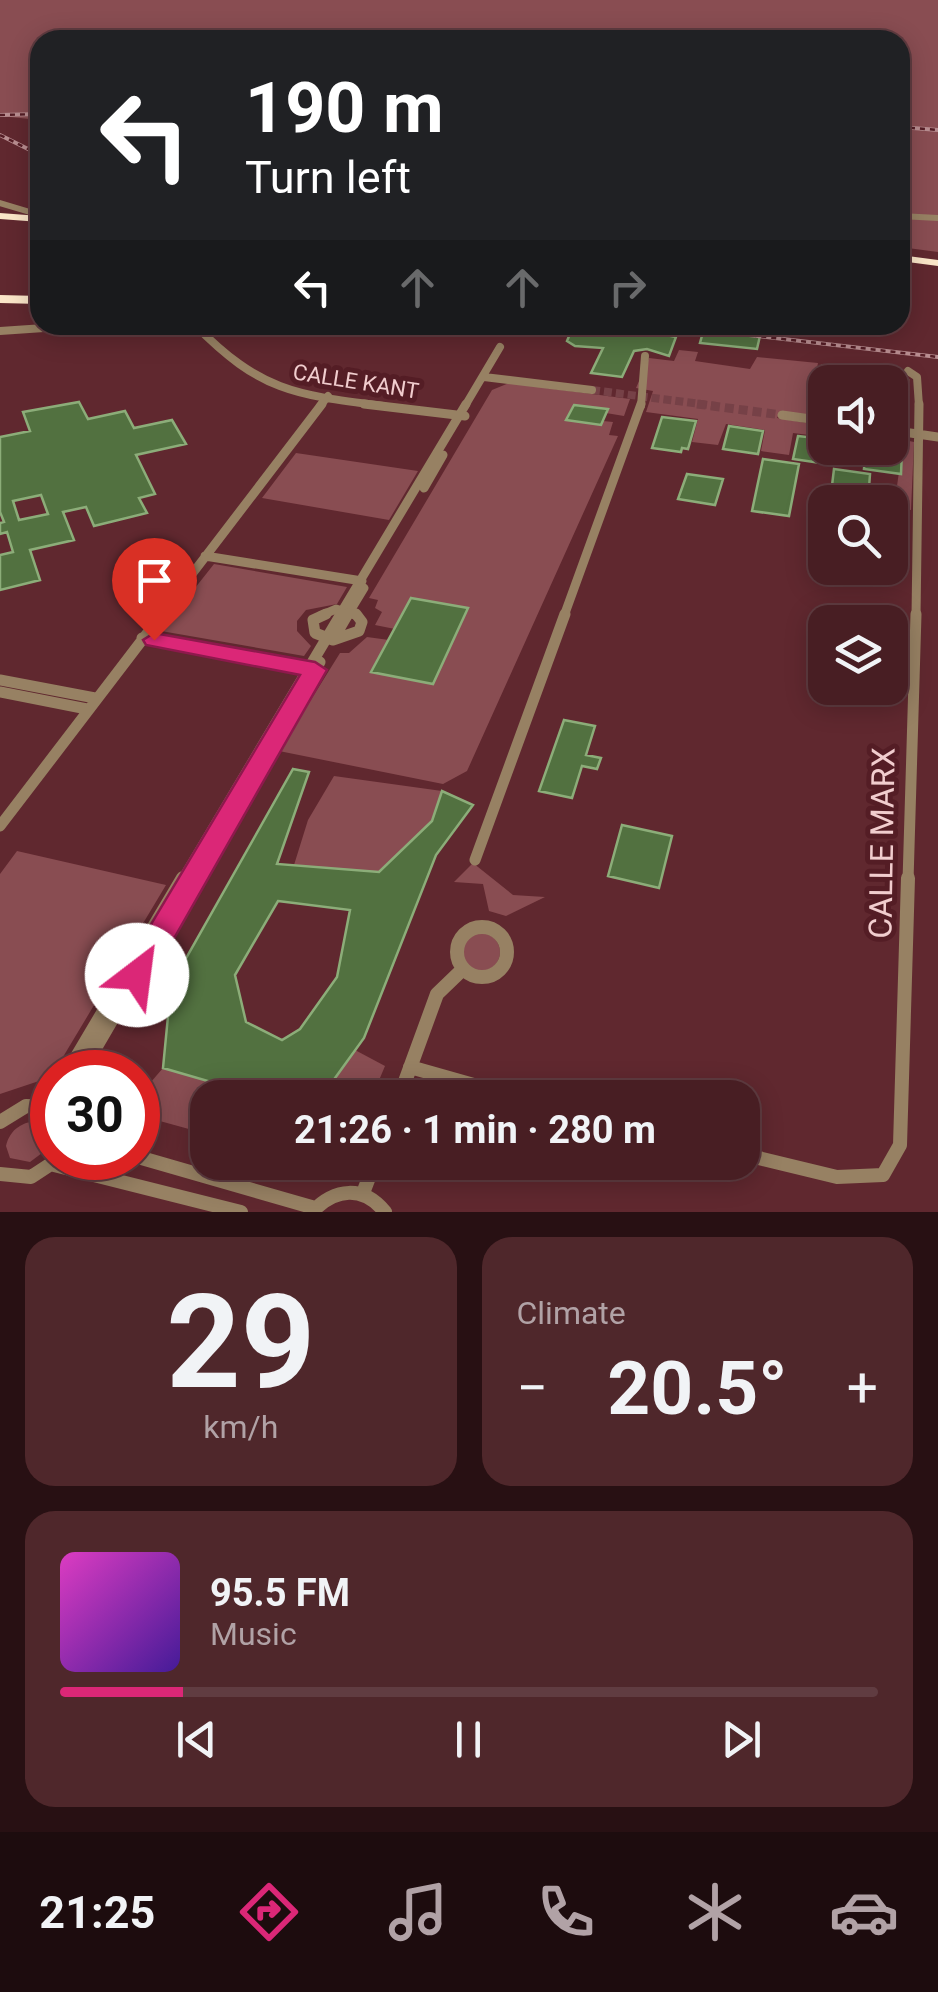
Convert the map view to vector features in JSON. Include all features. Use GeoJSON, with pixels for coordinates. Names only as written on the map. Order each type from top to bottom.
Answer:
{"type":"FeatureCollection","features":[{"type":"Feature","properties":{"kind":"highway"},"geometry":{"type":"LineString","coordinates":[[0,217],[30,218]]}},
{"type":"Feature","properties":{"kind":"highway"},"geometry":{"type":"LineString","coordinates":[[910,260],[938,267]]}},
{"type":"Feature","properties":{"kind":"highway"},"geometry":{"type":"LineString","coordinates":[[910,266],[938,267]]}},
{"type":"Feature","properties":{"kind":"highway"},"geometry":{"type":"LineString","coordinates":[[0,299],[30,300]]}},
{"type":"Feature","properties":{"kind":"street"},"geometry":{"type":"LineString","coordinates":[[0,203],[30,214]]}},
{"type":"Feature","properties":{"kind":"street"},"geometry":{"type":"LineString","coordinates":[[910,217],[938,218]]}},
{"type":"Feature","properties":{"kind":"street"},"geometry":{"type":"LineString","coordinates":[[0,331],[30,329]]}},
{"type":"Feature","properties":{"kind":"street","name":"CALLE KANT"},"geometry":{"type":"LineString","coordinates":[[212,335],[246,372],[285,388],[463,415]]}},
{"type":"Feature","properties":{"kind":"street"},"geometry":{"type":"LineString","coordinates":[[81,1050],[487,377],[500,346]]}},
{"type":"Feature","properties":{"kind":"street"},"geometry":{"type":"LineString","coordinates":[[474,860],[642,406],[644,356]]}},
{"type":"Feature","properties":{"kind":"street","name":"CALLE MARX"},"geometry":{"type":"LineString","coordinates":[[760,1158],[837,1177],[883,1174],[900,1145],[922,435],[917,376],[908,371]]}},
{"type":"Feature","properties":{"kind":"street"},"geometry":{"type":"LineString","coordinates":[[487,377],[592,390]]}},
{"type":"Feature","properties":{"kind":"street"},"geometry":{"type":"LineString","coordinates":[[0,826],[328,396]]}},
{"type":"Feature","properties":{"kind":"street"},"geometry":{"type":"LineString","coordinates":[[782,416],[808,419]]}},
{"type":"Feature","properties":{"kind":"street"},"geometry":{"type":"LineString","coordinates":[[908,433],[938,437]]}},
{"type":"Feature","properties":{"kind":"street"},"geometry":{"type":"LineString","coordinates":[[206,556],[364,582]]}},
{"type":"Feature","properties":{"kind":"street"},"geometry":{"type":"LineString","coordinates":[[347,610],[362,622],[358,631],[330,639],[315,633],[314,620],[322,612],[347,610]]}},
{"type":"Feature","properties":{"kind":"street"},"geometry":{"type":"LineString","coordinates":[[142,638],[311,669]]}},
{"type":"Feature","properties":{"kind":"street"},"geometry":{"type":"LineString","coordinates":[[94,1050],[311,669]]}},
{"type":"Feature","properties":{"kind":"street"},"geometry":{"type":"LineString","coordinates":[[0,680],[91,703]]}},
{"type":"Feature","properties":{"kind":"street"},"geometry":{"type":"LineString","coordinates":[[0,692],[91,703]]}},
{"type":"Feature","properties":{"kind":"street"},"geometry":{"type":"LineString","coordinates":[[405,1080],[438,994],[462,969]]}},
{"type":"Feature","properties":{"kind":"street"},"geometry":{"type":"LineString","coordinates":[[410,1067],[456,1080]]}},
{"type":"Feature","properties":{"kind":"street"},"geometry":{"type":"LineString","coordinates":[[2,1119],[30,1106]]}},
{"type":"Feature","properties":{"kind":"street"},"geometry":{"type":"LineString","coordinates":[[160,1164],[314,1210],[338,1193],[363,1193],[385,1212]]}},
{"type":"Feature","properties":{"kind":"street"},"geometry":{"type":"LineString","coordinates":[[3,1180],[30,1177]]}},
{"type":"Feature","properties":{"kind":"street"},"geometry":{"type":"LineString","coordinates":[[126,1180],[241,1212]]}},
{"type":"Feature","properties":{"kind":"street"},"geometry":{"type":"LineString","coordinates":[[363,1193],[368,1180]]}},
{"type":"Feature","properties":{"kind":"shaded area"},"geometry":{"type":"Polygon","coordinates":[[[0,0],[938,0],[938,252],[910,248],[910,30],[30,30],[30,119],[0,116],[0,0]]]}},
{"type":"Feature","properties":{"kind":"shaded area"},"geometry":{"type":"Polygon","coordinates":[[[679,350],[698,352],[695,361],[750,369],[757,357],[818,363],[808,365],[808,415],[780,412],[777,418],[808,423],[808,435],[793,433],[789,455],[761,451],[765,430],[726,424],[718,445],[692,442],[698,419],[646,412],[653,391],[636,388],[649,358],[674,361],[679,350]]]}},
{"type":"Feature","properties":{"kind":"shaded area"},"geometry":{"type":"Polygon","coordinates":[[[509,383],[630,399],[624,416],[606,413],[607,409],[574,405],[566,419],[601,425],[603,421],[613,422],[609,435],[618,436],[467,771],[443,784],[279,751],[340,653],[349,653],[367,637],[389,640],[372,673],[433,683],[395,629],[375,625],[382,612],[375,608],[378,600],[369,598],[492,390],[509,383]]]}},
{"type":"Feature","properties":{"kind":"shaded area"},"geometry":{"type":"Polygon","coordinates":[[[908,441],[914,442],[911,510],[908,485],[897,485],[900,465],[908,465],[908,441]]]}},
{"type":"Feature","properties":{"kind":"shaded area"},"geometry":{"type":"Polygon","coordinates":[[[296,453],[418,471],[389,520],[262,498],[296,453]]]}},
{"type":"Feature","properties":{"kind":"shaded area"},"geometry":{"type":"Polygon","coordinates":[[[214,564],[347,587],[337,604],[306,610],[297,621],[297,631],[311,646],[304,656],[161,631],[214,564]]]}},
{"type":"Feature","properties":{"kind":"shaded area"},"geometry":{"type":"Polygon","coordinates":[[[334,776],[442,791],[432,821],[379,872],[294,865],[308,820],[334,776]]]}},
{"type":"Feature","properties":{"kind":"shaded area"},"geometry":{"type":"Polygon","coordinates":[[[17,851],[166,885],[67,1050],[30,1050],[30,1084],[0,1094],[0,874],[17,851]]]}},
{"type":"Feature","properties":{"kind":"shaded area"},"geometry":{"type":"Polygon","coordinates":[[[473,863],[513,895],[545,897],[506,916],[489,911],[483,884],[454,882],[473,863]]]}},
{"type":"Feature","properties":{"kind":"shaded area"},"geometry":{"type":"Polygon","coordinates":[[[481,933],[494,939],[500,952],[494,965],[481,971],[468,965],[462,952],[468,939],[481,933]]]}},
{"type":"Feature","properties":{"kind":"shaded area"},"geometry":{"type":"Polygon","coordinates":[[[355,1050],[385,1066],[379,1080],[306,1080],[355,1050]]]}},
{"type":"Feature","properties":{"kind":"shaded area"},"geometry":{"type":"Polygon","coordinates":[[[163,1068],[204,1080],[190,1080],[190,1129],[160,1121],[163,1068]]]}},
{"type":"Feature","properties":{"kind":"shaded area"},"geometry":{"type":"Polygon","coordinates":[[[28,1123],[30,1162],[10,1158],[8,1140],[28,1123]]]}},
{"type":"Feature","properties":{"kind":"building"},"geometry":{"type":"Polygon","coordinates":[[[570,335],[676,337],[669,356],[647,349],[634,351],[622,377],[591,373],[603,348],[575,346],[567,341],[570,335]]]}},
{"type":"Feature","properties":{"kind":"building"},"geometry":{"type":"Polygon","coordinates":[[[702,335],[760,335],[757,349],[700,343],[702,335]]]}},
{"type":"Feature","properties":{"kind":"building"},"geometry":{"type":"Polygon","coordinates":[[[79,402],[88,419],[125,411],[134,428],[172,420],[186,444],[136,455],[155,494],[139,498],[147,513],[94,526],[86,507],[63,512],[74,540],[30,550],[40,580],[0,590],[0,555],[13,552],[7,532],[0,534],[0,523],[4,522],[0,512],[0,437],[30,431],[23,412],[79,402]],[[41,495],[13,501],[19,520],[48,514],[41,495]]]}},
{"type":"Feature","properties":{"kind":"building"},"geometry":{"type":"Polygon","coordinates":[[[574,405],[608,409],[601,425],[566,420],[574,405]]]}},
{"type":"Feature","properties":{"kind":"building"},"geometry":{"type":"Polygon","coordinates":[[[662,417],[696,421],[688,449],[682,448],[681,452],[652,448],[662,417]]]}},
{"type":"Feature","properties":{"kind":"building"},"geometry":{"type":"Polygon","coordinates":[[[729,426],[763,431],[758,454],[723,449],[729,426]]]}},
{"type":"Feature","properties":{"kind":"building"},"geometry":{"type":"Polygon","coordinates":[[[798,436],[808,437],[808,461],[793,459],[798,436]]]}},
{"type":"Feature","properties":{"kind":"building"},"geometry":{"type":"Polygon","coordinates":[[[763,459],[799,464],[789,516],[752,511],[763,459]]]}},
{"type":"Feature","properties":{"kind":"building"},"geometry":{"type":"Polygon","coordinates":[[[864,465],[901,465],[901,474],[864,469],[864,465]]]}},
{"type":"Feature","properties":{"kind":"building"},"geometry":{"type":"Polygon","coordinates":[[[834,469],[870,474],[869,485],[832,485],[834,469]]]}},
{"type":"Feature","properties":{"kind":"building"},"geometry":{"type":"Polygon","coordinates":[[[687,474],[723,479],[715,505],[678,499],[687,474]]]}},
{"type":"Feature","properties":{"kind":"building"},"geometry":{"type":"Polygon","coordinates":[[[411,598],[468,608],[433,684],[371,672],[411,598]]]}},
{"type":"Feature","properties":{"kind":"building"},"geometry":{"type":"Polygon","coordinates":[[[564,720],[595,726],[586,755],[601,758],[597,769],[582,766],[572,798],[539,791],[564,720]]]}},
{"type":"Feature","properties":{"kind":"building"},"geometry":{"type":"Polygon","coordinates":[[[293,769],[309,772],[277,864],[379,872],[432,821],[442,791],[473,805],[436,855],[364,1038],[334,1080],[204,1080],[163,1068],[171,985],[293,769]],[[278,901],[235,975],[246,1022],[282,1040],[300,1029],[337,977],[350,910],[278,901]]]}},
{"type":"Feature","properties":{"kind":"building"},"geometry":{"type":"Polygon","coordinates":[[[622,825],[672,836],[659,888],[608,876],[622,825]]]}},
{"type":"Feature","properties":{"kind":"tunnel"},"geometry":{"type":"LineString","coordinates":[[592,390],[716,406]]}},
{"type":"Feature","properties":{"kind":"tunnel"},"geometry":{"type":"LineString","coordinates":[[697,404],[782,415]]}},
{"type":"Feature","properties":{"kind":"railway"},"geometry":{"type":"LineString","coordinates":[[0,115],[30,114]]}},
{"type":"Feature","properties":{"kind":"railway"},"geometry":{"type":"LineString","coordinates":[[910,128],[938,130]]}},
{"type":"Feature","properties":{"kind":"railway"},"geometry":{"type":"LineString","coordinates":[[0,135],[30,150]]}},
{"type":"Feature","properties":{"kind":"railway"},"geometry":{"type":"LineString","coordinates":[[748,335],[938,357]]}},
{"type":"Feature","properties":{"kind":"route"},"geometry":{"type":"LineString","coordinates":[[137,975],[315,670],[154,640]]}}]}
